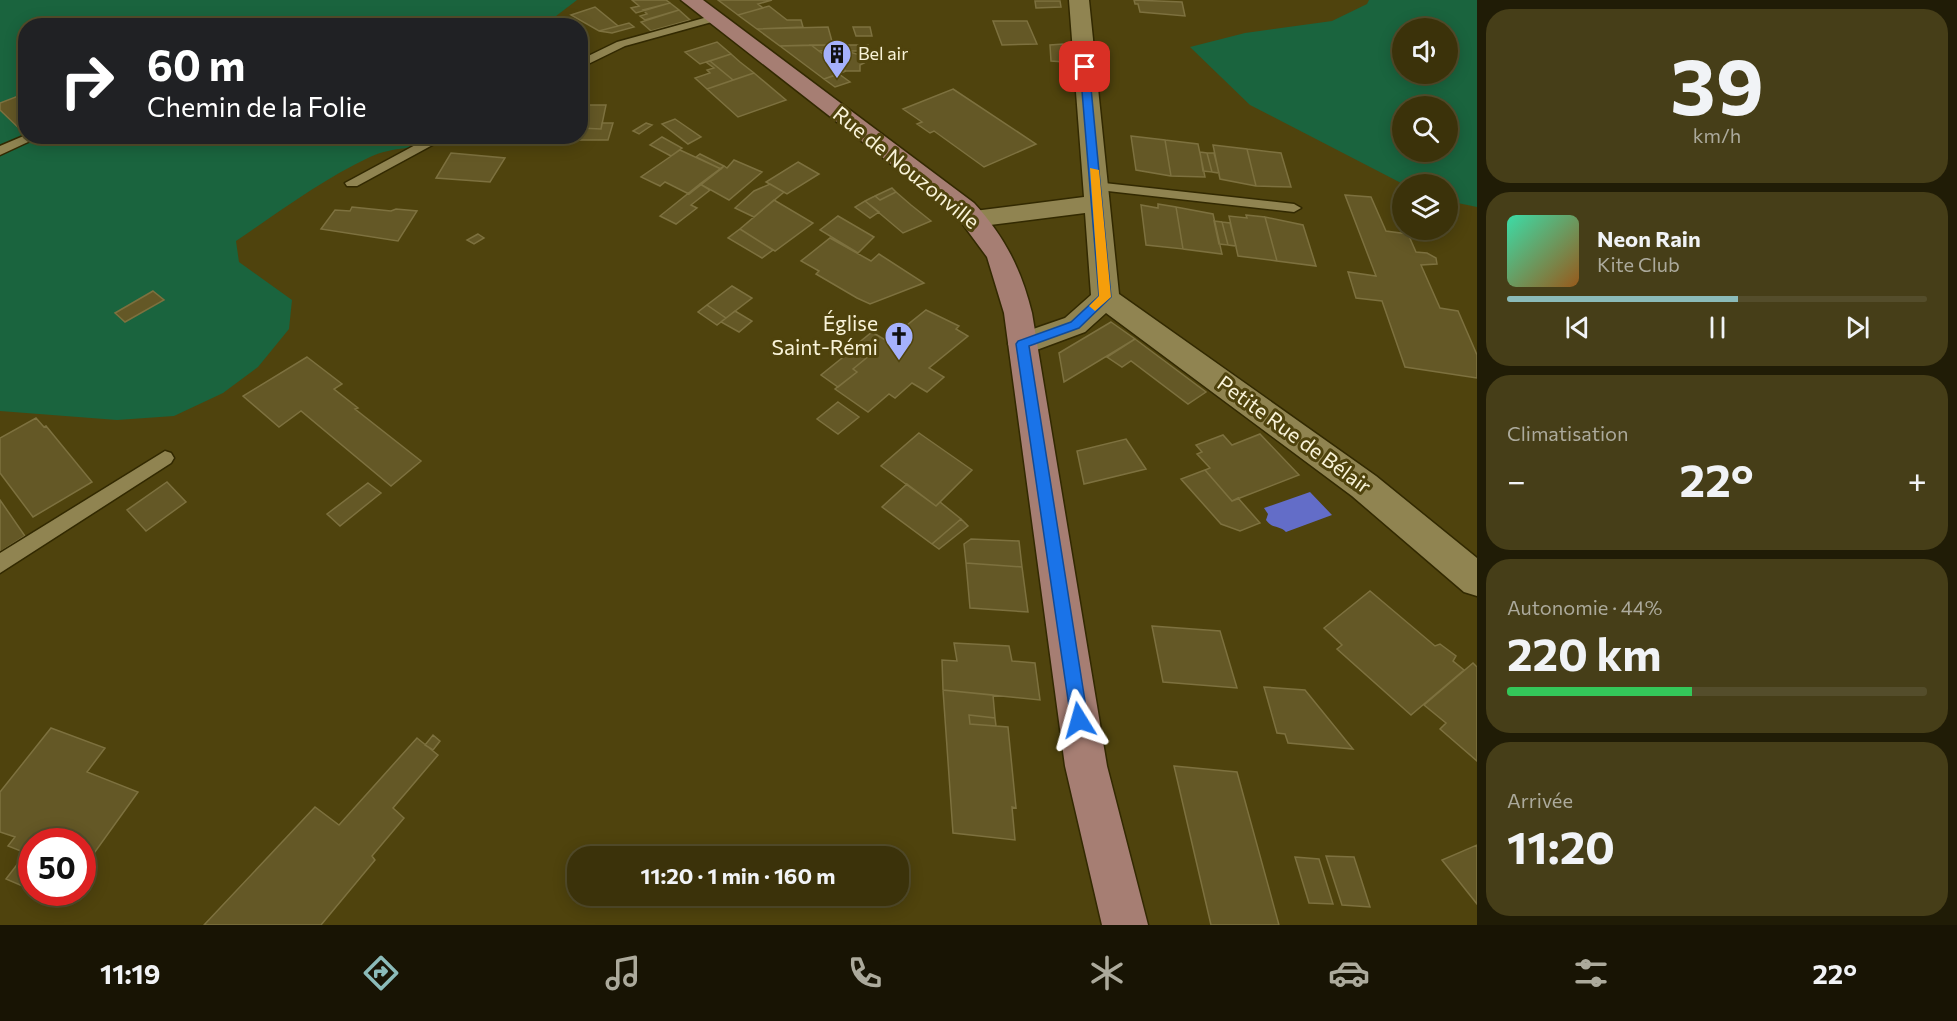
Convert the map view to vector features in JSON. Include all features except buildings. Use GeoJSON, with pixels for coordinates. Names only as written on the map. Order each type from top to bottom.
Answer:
{"type":"FeatureCollection","features":[{"type":"Feature","properties":{"kind":"main road","name":"Rue de Nouzonville"},"geometry":{"type":"LineString","coordinates":[[691,0],[965,209],[990,237],[1008,268],[1023,344],[1086,766],[1125,925]]}},
{"type":"Feature","properties":{"kind":"main road"},"geometry":{"type":"LineString","coordinates":[[1086,766],[1096,892],[1102,925]]}},
{"type":"Feature","properties":{"kind":"street"},"geometry":{"type":"LineString","coordinates":[[1023,344],[1075,325],[1105,297],[1079,0]]}},
{"type":"Feature","properties":{"kind":"street"},"geometry":{"type":"LineString","coordinates":[[974,219],[1096,195]]}},
{"type":"Feature","properties":{"kind":"street","name":"Petite Rue de Bélair"},"geometry":{"type":"LineString","coordinates":[[1105,297],[1364,486],[1477,580]]}},
{"type":"Feature","properties":{"kind":"lane"},"geometry":{"type":"LineString","coordinates":[[588,61],[621,44],[715,18]]}},
{"type":"Feature","properties":{"kind":"lane"},"geometry":{"type":"LineString","coordinates":[[0,152],[18,144]]}},
{"type":"Feature","properties":{"kind":"lane"},"geometry":{"type":"LineString","coordinates":[[352,183],[428,144]]}},
{"type":"Feature","properties":{"kind":"lane"},"geometry":{"type":"LineString","coordinates":[[1096,195],[1294,208]]}},
{"type":"Feature","properties":{"kind":"lane"},"geometry":{"type":"LineString","coordinates":[[0,564],[165,458]]}},
{"type":"Feature","properties":{"kind":"green space"},"geometry":{"type":"Polygon","coordinates":[[[0,0],[577,0],[553,18],[18,18],[18,144],[424,144],[379,153],[335,175],[236,241],[239,262],[292,300],[289,329],[258,367],[223,393],[174,416],[117,420],[0,411],[0,0]]]}},
{"type":"Feature","properties":{"kind":"green space"},"geometry":{"type":"Polygon","coordinates":[[[1369,0],[1477,0],[1477,207],[1458,203],[1458,174],[1392,174],[1392,178],[1250,105],[1190,47],[1245,33],[1332,21],[1367,4],[1369,0]]]}},
{"type":"Feature","properties":{"kind":"water"},"geometry":{"type":"Polygon","coordinates":[[[1310,492],[1332,515],[1286,532],[1266,520],[1268,514],[1264,508],[1310,492]]]}},
{"type":"Feature","properties":{"kind":"slow traffic"},"geometry":{"type":"LineString","coordinates":[[1094,170],[1105,297],[1095,306]]}},
{"type":"Feature","properties":{"kind":"place","name":"Bel air"},"geometry":{"type":"Point","coordinates":[837,80]}},
{"type":"Feature","properties":{"kind":"place","name":"Église Saint-Rémi"},"geometry":{"type":"Point","coordinates":[899,362]}},
{"type":"Feature","properties":{"kind":"route"},"geometry":{"type":"LineString","coordinates":[[1079,720],[1023,344],[1075,325],[1105,297],[1085,67]]}}]}
